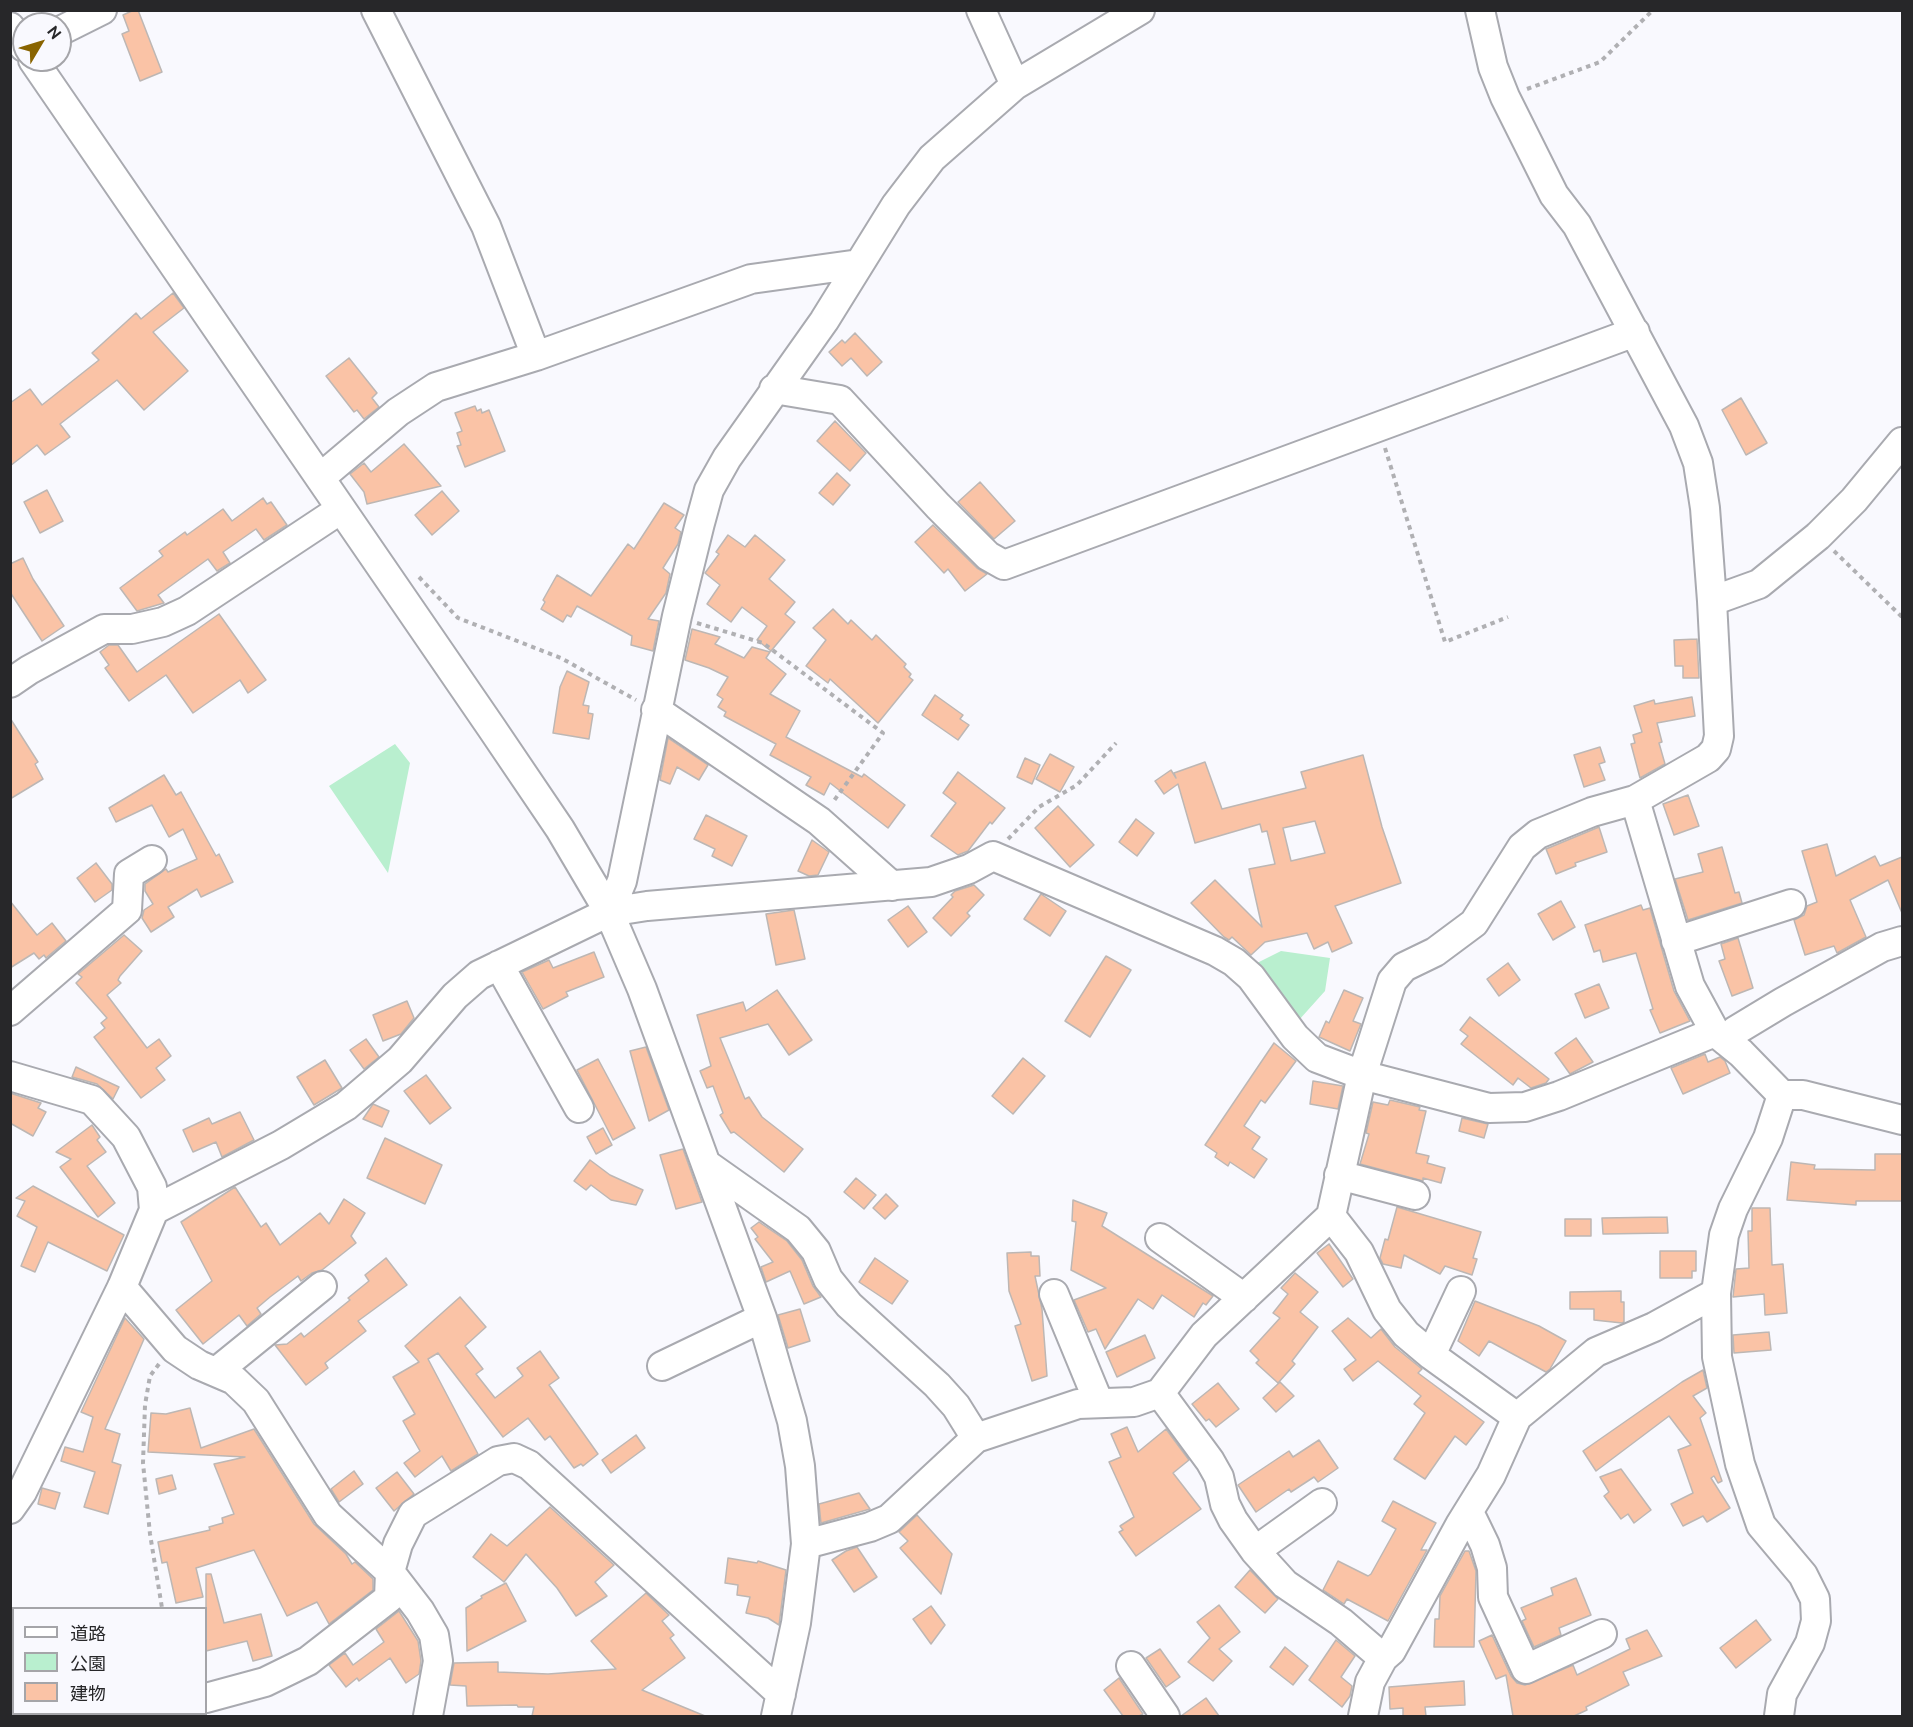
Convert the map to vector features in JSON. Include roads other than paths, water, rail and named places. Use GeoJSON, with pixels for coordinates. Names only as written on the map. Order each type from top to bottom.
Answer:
{"type":"FeatureCollection","features":[{"type":"Feature","properties":{"kind":"street"},"geometry":{"type":"LineString","coordinates":[[72,25],[102,10]]}},
{"type":"Feature","properties":{"kind":"street"},"geometry":{"type":"LineString","coordinates":[[376,10],[486,226],[536,356]]}},
{"type":"Feature","properties":{"kind":"street"},"geometry":{"type":"LineString","coordinates":[[981,10],[1016,86]]}},
{"type":"Feature","properties":{"kind":"street"},"geometry":{"type":"LineString","coordinates":[[609,912],[622,881],[677,616],[710,490],[774,388],[824,321],[896,205],[932,158],[1016,86],[1140,10]]}},
{"type":"Feature","properties":{"kind":"street"},"geometry":{"type":"LineString","coordinates":[[806,1544],[870,1527],[890,1519],[976,1438],[1078,1404],[1134,1402],[1160,1393],[1192,1348],[1331,1216],[1362,1075],[1392,981],[1404,967],[1435,952],[1474,923],[1522,847],[1552,826],[1635,800],[1708,758],[1716,749],[1719,736],[1712,601],[1705,508],[1698,463],[1684,426],[1635,332],[1577,225],[1554,195],[1505,97],[1493,67],[1480,10]]}},
{"type":"Feature","properties":{"kind":"street"},"geometry":{"type":"LineString","coordinates":[[41,72],[554,820],[609,912],[642,989],[762,1318],[792,1421],[800,1467],[806,1544],[796,1623],[779,1705]]}},
{"type":"Feature","properties":{"kind":"street"},"geometry":{"type":"LineString","coordinates":[[320,478],[398,412],[436,387],[536,356],[751,279],[859,264]]}},
{"type":"Feature","properties":{"kind":"street"},"geometry":{"type":"LineString","coordinates":[[774,388],[840,400],[938,506],[988,556],[1004,565],[1635,332]]}},
{"type":"Feature","properties":{"kind":"street"},"geometry":{"type":"LineString","coordinates":[[1712,601],[1759,584],[1818,536],[1854,500],[1902,442]]}},
{"type":"Feature","properties":{"kind":"street"},"geometry":{"type":"LineString","coordinates":[[10,683],[29,670],[104,629],[132,629],[163,622],[187,611],[341,509]]}},
{"type":"Feature","properties":{"kind":"street"},"geometry":{"type":"LineString","coordinates":[[656,710],[819,821],[892,886]]}},
{"type":"Feature","properties":{"kind":"street"},"geometry":{"type":"LineString","coordinates":[[1635,800],[1690,986],[1721,1036],[1782,1095],[1803,1095],[1902,1120]]}},
{"type":"Feature","properties":{"kind":"street"},"geometry":{"type":"LineString","coordinates":[[154,1210],[281,1145],[346,1106],[400,1060],[455,996],[479,975],[609,912],[647,906],[931,882],[969,869],[993,856],[1215,951],[1234,962],[1251,976],[1295,1037],[1317,1058],[1362,1075],[1489,1108],[1525,1107],[1735,1031],[1882,947],[1902,941]]}},
{"type":"Feature","properties":{"kind":"street"},"geometry":{"type":"LineString","coordinates":[[10,1011],[127,910],[129,874],[152,860]]}},
{"type":"Feature","properties":{"kind":"street"},"geometry":{"type":"LineString","coordinates":[[1676,941],[1791,904]]}},
{"type":"Feature","properties":{"kind":"street"},"geometry":{"type":"LineString","coordinates":[[499,965],[579,1108]]}},
{"type":"Feature","properties":{"kind":"street"},"geometry":{"type":"LineString","coordinates":[[10,1076],[92,1100],[126,1137],[152,1187],[154,1210],[122,1287],[22,1492],[10,1509]]}},
{"type":"Feature","properties":{"kind":"street"},"geometry":{"type":"LineString","coordinates":[[1779,1716],[1782,1694],[1810,1643],[1816,1621],[1815,1599],[1803,1575],[1761,1525],[1744,1475],[1717,1357],[1716,1293],[1724,1235],[1733,1209],[1768,1138],[1782,1095]]}},
{"type":"Feature","properties":{"kind":"street"},"geometry":{"type":"LineString","coordinates":[[706,1164],[798,1229],[816,1251],[828,1279],[849,1305],[937,1385],[956,1406],[976,1438]]}},
{"type":"Feature","properties":{"kind":"street"},"geometry":{"type":"LineString","coordinates":[[1339,1175],[1415,1195]]}},
{"type":"Feature","properties":{"kind":"street"},"geometry":{"type":"LineString","coordinates":[[1331,1216],[1359,1252],[1387,1310],[1406,1334],[1431,1355],[1517,1417]]}},
{"type":"Feature","properties":{"kind":"street"},"geometry":{"type":"LineString","coordinates":[[1160,1238],[1244,1298]]}},
{"type":"Feature","properties":{"kind":"street"},"geometry":{"type":"LineString","coordinates":[[122,1287],[175,1349],[225,1376],[256,1401],[328,1515],[390,1572],[420,1611],[434,1635],[438,1661],[428,1716]]}},
{"type":"Feature","properties":{"kind":"street"},"geometry":{"type":"LineString","coordinates":[[225,1376],[327,1290]]}},
{"type":"Feature","properties":{"kind":"street"},"geometry":{"type":"LineString","coordinates":[[1431,1355],[1461,1291]]}},
{"type":"Feature","properties":{"kind":"street"},"geometry":{"type":"LineString","coordinates":[[1363,1716],[1370,1682],[1383,1658],[1391,1651],[1460,1526],[1470,1514],[1491,1475],[1517,1417],[1596,1352],[1654,1327],[1716,1293]]}},
{"type":"Feature","properties":{"kind":"street"},"geometry":{"type":"LineString","coordinates":[[1054,1294],[1099,1403]]}},
{"type":"Feature","properties":{"kind":"street"},"geometry":{"type":"LineString","coordinates":[[662,1366],[762,1318]]}},
{"type":"Feature","properties":{"kind":"street"},"geometry":{"type":"LineString","coordinates":[[1160,1393],[1210,1461],[1219,1477],[1225,1504],[1233,1520],[1255,1551],[1285,1584],[1341,1622],[1383,1658]]}},
{"type":"Feature","properties":{"kind":"street"},"geometry":{"type":"LineString","coordinates":[[207,1698],[266,1682],[308,1661],[389,1598],[390,1572],[398,1544],[413,1514],[498,1461],[514,1458],[529,1465],[779,1705]]}},
{"type":"Feature","properties":{"kind":"street"},"geometry":{"type":"LineString","coordinates":[[1255,1551],[1322,1503]]}},
{"type":"Feature","properties":{"kind":"street"},"geometry":{"type":"LineString","coordinates":[[1470,1514],[1485,1545],[1491,1568],[1493,1597],[1526,1670],[1602,1634]]}},
{"type":"Feature","properties":{"kind":"street"},"geometry":{"type":"LineString","coordinates":[[1131,1666],[1165,1716]]}}]}
